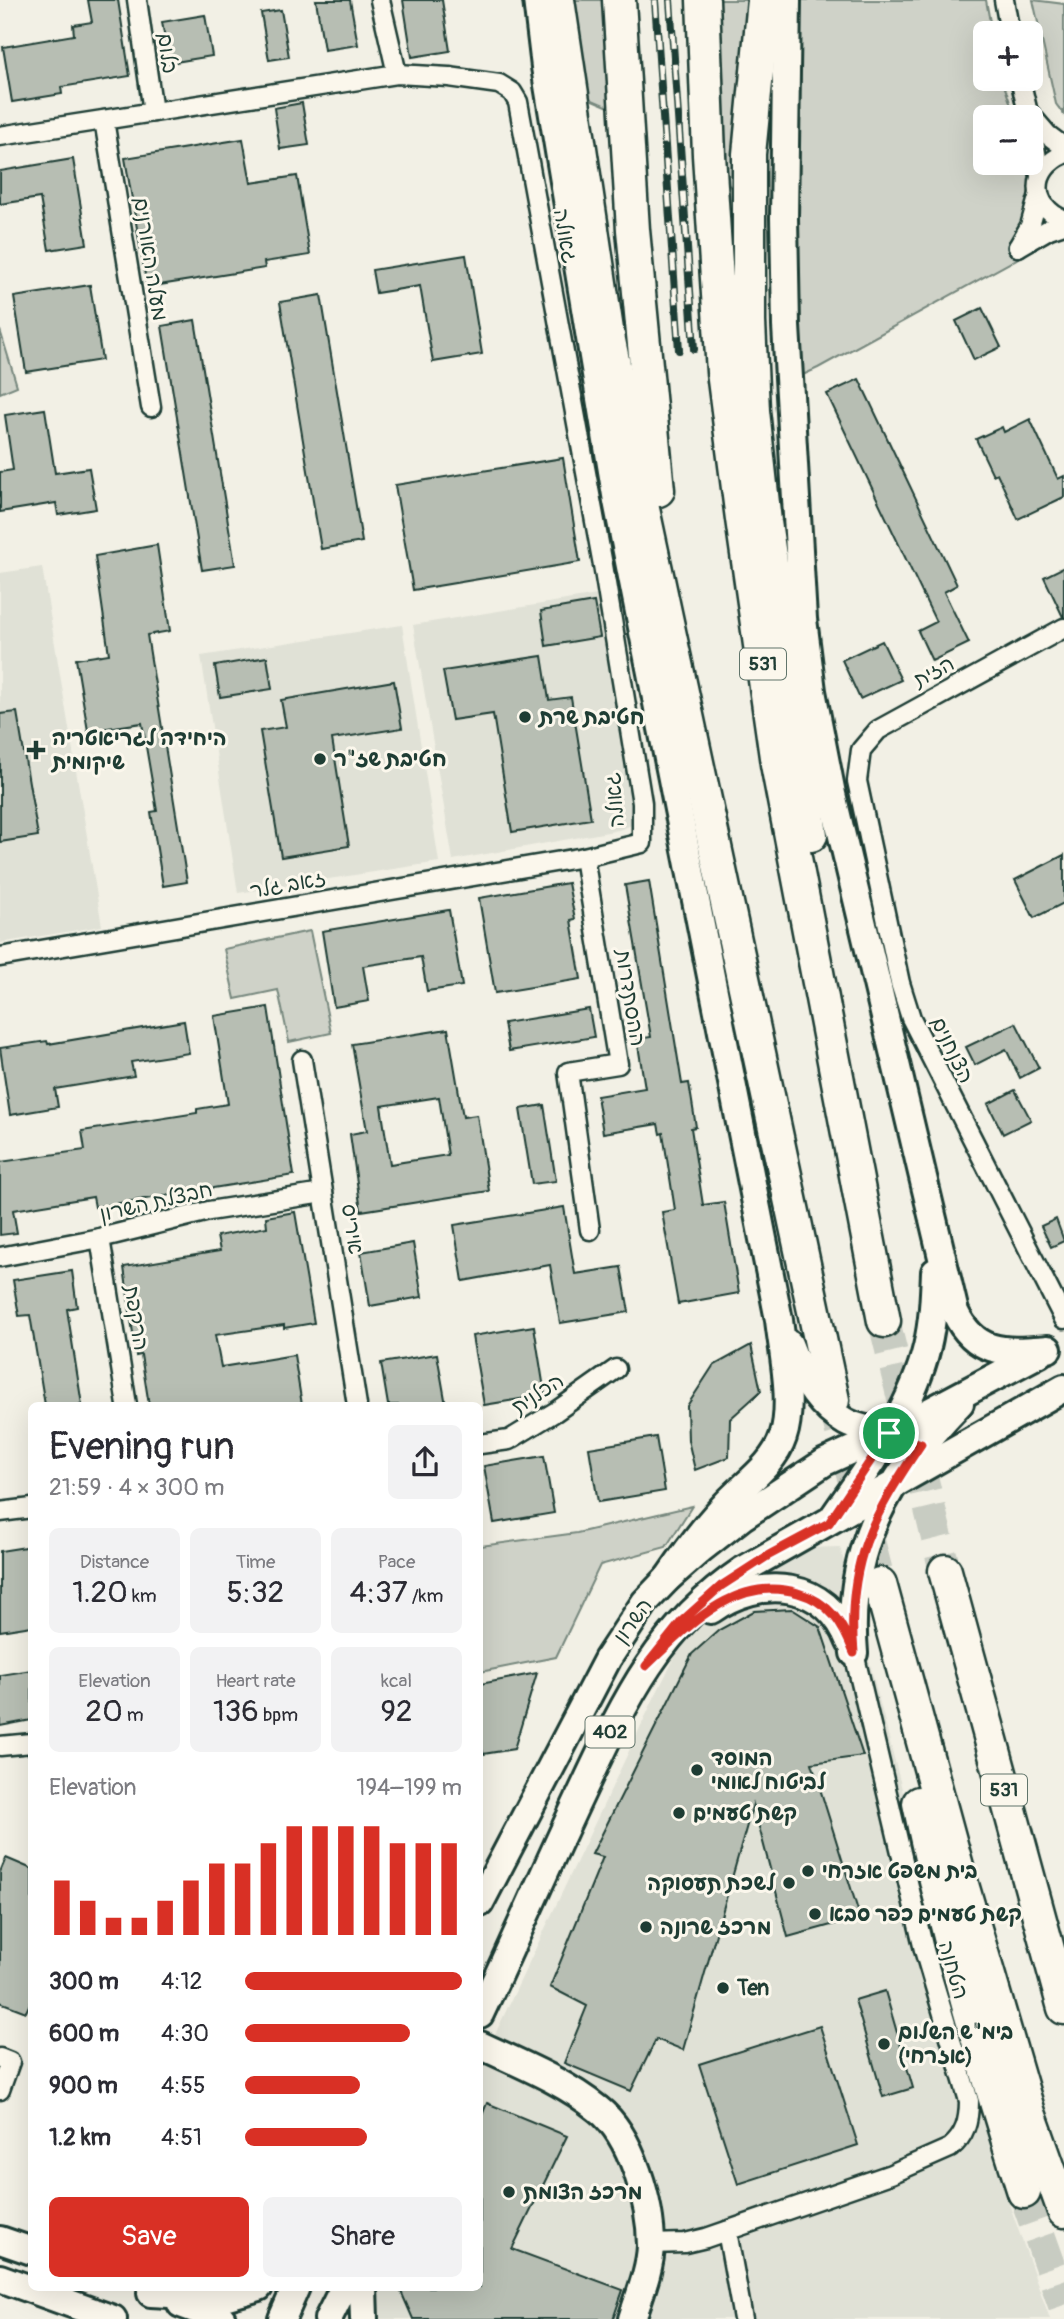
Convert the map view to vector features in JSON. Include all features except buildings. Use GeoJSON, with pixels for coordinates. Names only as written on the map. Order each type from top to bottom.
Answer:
{"type":"FeatureCollection","features":[{"type":"Feature","properties":{"kind":"highway"},"geometry":{"type":"LineString","coordinates":[[558,0],[607,330],[833,1400]]}},
{"type":"Feature","properties":{"kind":"highway"},"geometry":{"type":"LineString","coordinates":[[619,0],[633,230],[653,456],[696,757]]}},
{"type":"Feature","properties":{"kind":"highway","name":"531"},"geometry":{"type":"LineString","coordinates":[[703,0],[723,372],[743,532],[777,764],[884,1321],[767,536],[753,411],[749,322],[750,155],[764,0]]}},
{"type":"Feature","properties":{"kind":"highway","name":"531"},"geometry":{"type":"LineString","coordinates":[[945,1572],[1064,2008]]}},
{"type":"Feature","properties":{"kind":"highway"},"geometry":{"type":"LineString","coordinates":[[880,1584],[1029,2113],[1064,2211]]}},
{"type":"Feature","properties":{"kind":"highway"},"geometry":{"type":"LineString","coordinates":[[894,1639],[919,1804],[945,1920],[969,2014],[1024,2192]]}},
{"type":"Feature","properties":{"kind":"main road"},"geometry":{"type":"LineString","coordinates":[[537,0],[547,81],[617,501],[779,1320],[787,1410],[783,1438],[764,1466],[708,1523],[668,1578]]}},
{"type":"Feature","properties":{"kind":"main road"},"geometry":{"type":"LineString","coordinates":[[787,0],[784,205],[786,326],[803,619],[812,691],[832,794],[954,1312],[969,1334],[991,1349],[1004,1351],[1056,1346]]}},
{"type":"Feature","properties":{"kind":"main road"},"geometry":{"type":"LineString","coordinates":[[829,1523],[889,1433],[914,1384],[927,1347],[933,1308],[934,1231]]}},
{"type":"Feature","properties":{"kind":"main road"},"geometry":{"type":"LineString","coordinates":[[779,1320],[801,1373],[818,1398],[845,1421],[921,1444],[961,1445]]}},
{"type":"Feature","properties":{"kind":"main road","name":"402"},"geometry":{"type":"LineString","coordinates":[[889,1433],[1056,1346]]}},
{"type":"Feature","properties":{"kind":"main road"},"geometry":{"type":"LineString","coordinates":[[854,1653],[852,1608],[857,1572],[872,1524],[894,1484],[921,1444],[978,1385]]}},
{"type":"Feature","properties":{"kind":"main road","name":"402"},"geometry":{"type":"LineString","coordinates":[[829,1523],[1064,1388]]}},
{"type":"Feature","properties":{"kind":"main road","name":"השרון"},"geometry":{"type":"LineString","coordinates":[[483,1897],[608,1658],[645,1602],[715,1537],[789,1484],[838,1455],[889,1433]]}},
{"type":"Feature","properties":{"kind":"main road","name":"השרון"},"geometry":{"type":"LineString","coordinates":[[483,2007],[607,1738],[646,1666],[682,1621],[721,1586],[769,1555],[829,1523]]}},
{"type":"Feature","properties":{"kind":"main road"},"geometry":{"type":"LineString","coordinates":[[646,1666],[676,1638],[721,1603],[748,1590],[761,1588],[791,1591],[821,1602],[840,1621],[854,1653]]}},
{"type":"Feature","properties":{"kind":"main road"},"geometry":{"type":"LineString","coordinates":[[483,2046],[545,2075],[586,2100],[611,2120],[628,2150],[645,2202],[651,2244],[632,2319]]}},
{"type":"Feature","properties":{"kind":"main road"},"geometry":{"type":"LineString","coordinates":[[0,2240],[28,2250]]}},
{"type":"Feature","properties":{"kind":"main road"},"geometry":{"type":"LineString","coordinates":[[0,2278],[28,2288]]}},
{"type":"Feature","properties":{"kind":"main road"},"geometry":{"type":"LineString","coordinates":[[38,2291],[87,2319]]}},
{"type":"Feature","properties":{"kind":"main road"},"geometry":{"type":"LineString","coordinates":[[38,2291],[113,2319]]}},
{"type":"Feature","properties":{"kind":"main road"},"geometry":{"type":"LineString","coordinates":[[146,2291],[222,2319]]}},
{"type":"Feature","properties":{"kind":"main road"},"geometry":{"type":"LineString","coordinates":[[153,2291],[215,2297],[247,2291]]}},
{"type":"Feature","properties":{"kind":"main road"},"geometry":{"type":"LineString","coordinates":[[282,2319],[294,2291]]}},
{"type":"Feature","properties":{"kind":"main road"},"geometry":{"type":"LineString","coordinates":[[328,2319],[342,2291]]}},
{"type":"Feature","properties":{"kind":"main road"},"geometry":{"type":"LineString","coordinates":[[363,2291],[364,2319]]}},
{"type":"Feature","properties":{"kind":"street","name":"בלום"},"geometry":{"type":"LineString","coordinates":[[137,0],[153,112]]}},
{"type":"Feature","properties":{"kind":"street"},"geometry":{"type":"LineString","coordinates":[[380,0],[397,74]]}},
{"type":"Feature","properties":{"kind":"street"},"geometry":{"type":"LineString","coordinates":[[1004,0],[1008,21]]}},
{"type":"Feature","properties":{"kind":"street","name":"גאולה"},"geometry":{"type":"LineString","coordinates":[[0,136],[397,74],[499,84],[512,92],[518,102],[603,565],[642,803],[642,843],[584,856]]}},
{"type":"Feature","properties":{"kind":"street","name":"מעלה האורנים"},"geometry":{"type":"LineString","coordinates":[[104,120],[152,407]]}},
{"type":"Feature","properties":{"kind":"street"},"geometry":{"type":"LineString","coordinates":[[1043,130],[1064,147]]}},
{"type":"Feature","properties":{"kind":"street"},"geometry":{"type":"LineString","coordinates":[[1064,154],[1054,159],[1040,185],[1030,226],[1018,247],[1064,222]]}},
{"type":"Feature","properties":{"kind":"street"},"geometry":{"type":"LineString","coordinates":[[1038,175],[1045,208],[1064,222]]}},
{"type":"Feature","properties":{"kind":"street","name":"הזית"},"geometry":{"type":"LineString","coordinates":[[857,781],[861,750],[878,730],[1064,628]]}},
{"type":"Feature","properties":{"kind":"street","name":"הצנחנים"},"geometry":{"type":"LineString","coordinates":[[857,781],[900,983],[911,1018],[1064,1319]]}},
{"type":"Feature","properties":{"kind":"street","name":"זאב גלר"},"geometry":{"type":"LineString","coordinates":[[0,957],[584,856]]}},
{"type":"Feature","properties":{"kind":"street","name":"ההסתדרות"},"geometry":{"type":"LineString","coordinates":[[584,856],[618,1064],[568,1072],[590,1230]]}},
{"type":"Feature","properties":{"kind":"street","name":"איריס"},"geometry":{"type":"LineString","coordinates":[[302,1060],[357,1402]]}},
{"type":"Feature","properties":{"kind":"street","name":"חבצלת השרון"},"geometry":{"type":"LineString","coordinates":[[0,1257],[100,1238],[209,1211],[323,1193]]}},
{"type":"Feature","properties":{"kind":"street","name":"הרקפת"},"geometry":{"type":"LineString","coordinates":[[100,1238],[127,1402]]}},
{"type":"Feature","properties":{"kind":"street","name":"הכלנית"},"geometry":{"type":"LineString","coordinates":[[483,1444],[509,1440],[551,1415],[616,1369]]}},
{"type":"Feature","properties":{"kind":"street"},"geometry":{"type":"LineString","coordinates":[[0,1512],[28,1508]]}},
{"type":"Feature","properties":{"kind":"street","name":"הטחנה"},"geometry":{"type":"LineString","coordinates":[[651,2244],[685,2243],[727,2231],[891,2174],[941,2153],[958,2142],[966,2126],[969,2102],[924,1950],[854,1653]]}},
{"type":"Feature","properties":{"kind":"street"},"geometry":{"type":"LineString","coordinates":[[0,1746],[28,1743]]}},
{"type":"Feature","properties":{"kind":"street"},"geometry":{"type":"LineString","coordinates":[[0,2058],[10,2062],[0,2090]]}},
{"type":"Feature","properties":{"kind":"street"},"geometry":{"type":"LineString","coordinates":[[727,2231],[743,2319]]}},
{"type":"Feature","properties":{"kind":"shaded area"},"geometry":{"type":"Polygon","coordinates":[[[570,0],[605,0],[611,108],[590,99],[570,0]]]}},
{"type":"Feature","properties":{"kind":"shaded area"},"geometry":{"type":"Polygon","coordinates":[[[716,0],[752,0],[736,187],[722,184],[716,0]]]}},
{"type":"Feature","properties":{"kind":"shaded area"},"geometry":{"type":"Polygon","coordinates":[[[796,0],[986,0],[990,21],[973,21],[973,91],[1006,91],[1011,105],[973,105],[973,175],[1036,175],[1064,222],[1064,233],[792,380],[796,0]]]}},
{"type":"Feature","properties":{"kind":"shaded area"},"geometry":{"type":"Polygon","coordinates":[[[1033,0],[1064,4],[1064,115],[1056,104],[1043,45],[1043,21],[1038,21],[1033,0]]]}},
{"type":"Feature","properties":{"kind":"shaded area"},"geometry":{"type":"Polygon","coordinates":[[[0,330],[17,386],[0,393],[0,330]]]}},
{"type":"Feature","properties":{"kind":"shaded area","name":"היחידה לגריאטריה שיקומית"},"geometry":{"type":"Polygon","coordinates":[[[42,567],[102,926],[0,943],[0,573],[42,567]]]}},
{"type":"Feature","properties":{"kind":"shaded area","name":"חטיבת שרת"},"geometry":{"type":"Polygon","coordinates":[[[603,594],[639,822],[619,830],[453,860],[413,625],[603,594]]]}},
{"type":"Feature","properties":{"kind":"shaded area","name":"חטיבת שז\"ר"},"geometry":{"type":"Polygon","coordinates":[[[402,625],[439,862],[238,893],[201,656],[402,625]]]}},
{"type":"Feature","properties":{"kind":"shaded area"},"geometry":{"type":"Polygon","coordinates":[[[310,931],[331,1033],[289,1042],[278,990],[235,999],[224,949],[310,931]]]}},
{"type":"Feature","properties":{"kind":"shaded area"},"geometry":{"type":"Polygon","coordinates":[[[692,1506],[666,1547],[600,1565],[556,1657],[483,1671],[483,1546],[577,1533],[692,1506]]]}},
{"type":"Feature","properties":{"kind":"shaded area"},"geometry":{"type":"Polygon","coordinates":[[[840,1547],[1006,2195],[1050,2319],[356,2319],[370,2291],[483,2291],[483,2060],[655,1696],[700,1608],[802,1548],[840,1547]]]}},
{"type":"Feature","properties":{"kind":"tunnel"},"geometry":{"type":"LineString","coordinates":[[884,1321],[945,1571]]}},
{"type":"Feature","properties":{"kind":"tunnel"},"geometry":{"type":"LineString","coordinates":[[833,1400],[880,1584]]}},
{"type":"Feature","properties":{"kind":"tunnel"},"geometry":{"type":"LineString","coordinates":[[1024,2192],[1064,2305]]}},
{"type":"Feature","properties":{"kind":"railway"},"geometry":{"type":"LineString","coordinates":[[655,0],[679,350]]}},
{"type":"Feature","properties":{"kind":"railway"},"geometry":{"type":"LineString","coordinates":[[670,0],[694,349]]}},
{"type":"Feature","properties":{"kind":"place","name":"חטיבת שרת"},"geometry":{"type":"Point","coordinates":[525,717]}},
{"type":"Feature","properties":{"kind":"place","name":"היחידה לגריאטריה שיקומית"},"geometry":{"type":"Point","coordinates":[36,750]}},
{"type":"Feature","properties":{"kind":"place","name":"חטיבת שז\"ר"},"geometry":{"type":"Point","coordinates":[320,759]}},
{"type":"Feature","properties":{"kind":"place","name":"המוסד לביטוח לאומי"},"geometry":{"type":"Point","coordinates":[697,1770]}},
{"type":"Feature","properties":{"kind":"place","name":"קשת טעמים"},"geometry":{"type":"Point","coordinates":[679,1813]}},
{"type":"Feature","properties":{"kind":"place","name":"בית משפט אזרחי"},"geometry":{"type":"Point","coordinates":[808,1871]}},
{"type":"Feature","properties":{"kind":"place","name":"לשכת תעסוקה"},"geometry":{"type":"Point","coordinates":[789,1883]}},
{"type":"Feature","properties":{"kind":"place","name":"קשת טעמים כפר סבא"},"geometry":{"type":"Point","coordinates":[815,1914]}},
{"type":"Feature","properties":{"kind":"place","name":"מרכז שרונה"},"geometry":{"type":"Point","coordinates":[646,1927]}},
{"type":"Feature","properties":{"kind":"place","name":"Ten"},"geometry":{"type":"Point","coordinates":[723,1988]}},
{"type":"Feature","properties":{"kind":"place","name":"בימ\"ש השלום (אזרחי)"},"geometry":{"type":"Point","coordinates":[884,2044]}},
{"type":"Feature","properties":{"kind":"place","name":"מרכז הצומת"},"geometry":{"type":"Point","coordinates":[509,2192]}},
{"type":"Feature","properties":{"kind":"route"},"geometry":{"type":"LineString","coordinates":[[889,1433],[921,1444],[894,1484],[872,1524],[861,1554],[852,1608],[854,1653],[840,1621],[821,1602],[791,1591],[761,1588],[748,1590],[721,1603],[676,1638],[646,1666],[682,1621],[721,1586],[743,1570],[829,1523],[889,1433]]}}]}
